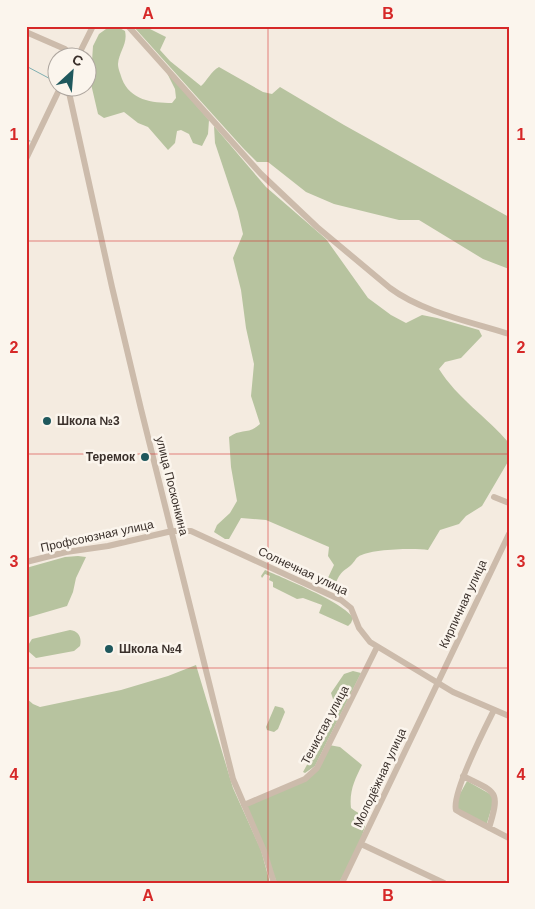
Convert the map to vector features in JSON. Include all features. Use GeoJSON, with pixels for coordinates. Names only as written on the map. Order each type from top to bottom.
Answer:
{"type":"FeatureCollection","features":[{"type":"Feature","properties":{"kind":"street"},"geometry":{"type":"LineString","coordinates":[[82,48],[93,26]]}},
{"type":"Feature","properties":{"kind":"street"},"geometry":{"type":"LineString","coordinates":[[128,26],[261,174],[317,227],[390,288],[417,303],[509,334]]}},
{"type":"Feature","properties":{"kind":"street"},"geometry":{"type":"LineString","coordinates":[[26,32],[63,48]]}},
{"type":"Feature","properties":{"kind":"street"},"geometry":{"type":"LineString","coordinates":[[26,159],[55,98]]}},
{"type":"Feature","properties":{"kind":"street","name":"улица Посконкина"},"geometry":{"type":"LineString","coordinates":[[70,98],[112,287],[233,779],[264,851],[274,883]]}},
{"type":"Feature","properties":{"kind":"street"},"geometry":{"type":"LineString","coordinates":[[494,497],[509,503]]}},
{"type":"Feature","properties":{"kind":"street","name":"Профсоюзная улица"},"geometry":{"type":"LineString","coordinates":[[26,562],[172,531]]}},
{"type":"Feature","properties":{"kind":"street","name":"Солнечная улица"},"geometry":{"type":"LineString","coordinates":[[172,531],[191,531],[342,600],[353,611],[359,628],[366,638],[378,647],[459,695],[509,716]]}},
{"type":"Feature","properties":{"kind":"street","name":"Кирпичная улица"},"geometry":{"type":"LineString","coordinates":[[437,682],[451,658],[509,534]]}},
{"type":"Feature","properties":{"kind":"street","name":"Тенистая улица"},"geometry":{"type":"LineString","coordinates":[[244,805],[305,779],[312,774],[378,647]]}},
{"type":"Feature","properties":{"kind":"street","name":"Молодёжная улица"},"geometry":{"type":"LineString","coordinates":[[342,883],[437,682]]}},
{"type":"Feature","properties":{"kind":"street"},"geometry":{"type":"LineString","coordinates":[[494,710],[463,776],[454,804],[456,810],[509,838]]}},
{"type":"Feature","properties":{"kind":"street"},"geometry":{"type":"LineString","coordinates":[[463,776],[493,791],[496,807],[489,828]]}},
{"type":"Feature","properties":{"kind":"street"},"geometry":{"type":"LineString","coordinates":[[361,844],[444,883]]}},
{"type":"Feature","properties":{"kind":"green space"},"geometry":{"type":"Polygon","coordinates":[[[116,26],[125,31],[126,36],[118,64],[122,79],[130,92],[142,99],[172,103],[176,98],[175,89],[166,71],[209,120],[208,134],[202,146],[193,143],[189,134],[181,130],[177,131],[175,143],[168,150],[148,127],[138,123],[124,112],[104,118],[98,114],[94,98],[98,98],[98,48],[93,48],[93,46],[99,34],[106,29],[116,26]]]}},
{"type":"Feature","properties":{"kind":"green space"},"geometry":{"type":"Polygon","coordinates":[[[133,26],[144,26],[166,37],[160,50],[170,61],[201,86],[219,67],[263,92],[272,94],[280,87],[509,217],[509,269],[483,259],[419,220],[399,220],[334,204],[306,192],[268,162],[257,162],[133,26]]]}},
{"type":"Feature","properties":{"kind":"green space"},"geometry":{"type":"Polygon","coordinates":[[[214,126],[266,187],[326,239],[368,298],[391,315],[406,323],[422,315],[479,330],[482,336],[461,358],[445,362],[439,369],[454,389],[509,443],[509,460],[482,506],[466,516],[459,524],[440,530],[428,550],[403,549],[381,551],[358,557],[340,575],[334,587],[326,582],[334,565],[328,556],[329,547],[266,520],[241,518],[229,539],[225,539],[214,532],[217,525],[230,513],[237,501],[231,467],[229,437],[233,434],[252,429],[260,424],[251,396],[254,364],[246,328],[241,290],[233,258],[243,234],[238,212],[215,143],[214,126]]]}},
{"type":"Feature","properties":{"kind":"green space"},"geometry":{"type":"Polygon","coordinates":[[[65,557],[86,557],[76,578],[67,606],[26,618],[26,568],[65,557]]]}},
{"type":"Feature","properties":{"kind":"green space"},"geometry":{"type":"Polygon","coordinates":[[[265,570],[313,591],[338,605],[353,618],[351,623],[348,626],[319,613],[322,605],[303,598],[297,599],[273,587],[273,582],[269,580],[270,576],[265,574],[262,578],[261,576],[265,570]]]}},
{"type":"Feature","properties":{"kind":"green space"},"geometry":{"type":"Polygon","coordinates":[[[70,630],[78,633],[81,640],[80,646],[74,651],[36,658],[28,651],[27,647],[32,639],[70,630]]]}},
{"type":"Feature","properties":{"kind":"green space"},"geometry":{"type":"Polygon","coordinates":[[[196,665],[233,788],[261,850],[270,883],[26,883],[26,698],[40,707],[121,690],[168,676],[196,665]]]}},
{"type":"Feature","properties":{"kind":"green space"},"geometry":{"type":"Polygon","coordinates":[[[353,671],[361,673],[315,766],[305,773],[303,772],[336,708],[331,693],[344,674],[353,671]]]}},
{"type":"Feature","properties":{"kind":"green space"},"geometry":{"type":"Polygon","coordinates":[[[275,706],[283,708],[285,712],[278,729],[274,732],[267,730],[266,727],[275,706]]]}},
{"type":"Feature","properties":{"kind":"green space"},"geometry":{"type":"Polygon","coordinates":[[[329,745],[340,747],[362,765],[353,785],[351,808],[361,815],[365,821],[363,833],[339,883],[277,883],[246,804],[309,777],[329,745]]]}},
{"type":"Feature","properties":{"kind":"green space"},"geometry":{"type":"Polygon","coordinates":[[[467,781],[490,794],[494,800],[487,823],[457,809],[456,801],[467,781]]]}},
{"type":"Feature","properties":{"kind":"waterway"},"geometry":{"type":"LineString","coordinates":[[26,66],[48,78]]}},
{"type":"Feature","properties":{"kind":"waterway"},"geometry":{"type":"LineString","coordinates":[[26,140],[30,141]]}},
{"type":"Feature","properties":{"kind":"place","name":"Школа №3"},"geometry":{"type":"Point","coordinates":[47,421]}},
{"type":"Feature","properties":{"kind":"place","name":"Теремок"},"geometry":{"type":"Point","coordinates":[145,457]}},
{"type":"Feature","properties":{"kind":"place","name":"Школа №4"},"geometry":{"type":"Point","coordinates":[109,649]}}]}
